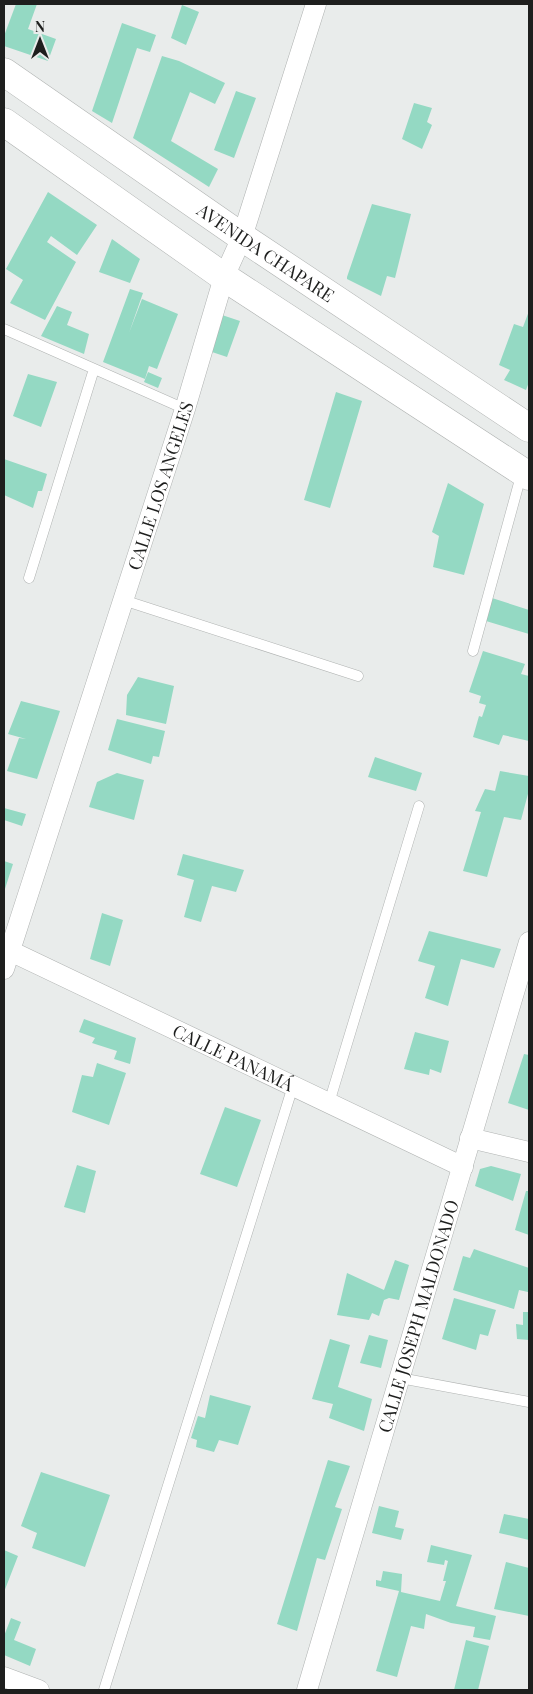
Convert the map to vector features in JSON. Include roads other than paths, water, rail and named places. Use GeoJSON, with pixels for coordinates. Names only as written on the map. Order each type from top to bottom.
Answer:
{"type":"FeatureCollection","features":[{"type":"Feature","properties":{"kind":"main road","name":"AVENIDA CHAPARE"},"geometry":{"type":"LineString","coordinates":[[4,72],[242,238],[529,428]]}},
{"type":"Feature","properties":{"kind":"main road"},"geometry":{"type":"LineString","coordinates":[[4,122],[224,277],[526,474]]}},
{"type":"Feature","properties":{"kind":"street","name":"CALLE LOS ANGELES"},"geometry":{"type":"LineString","coordinates":[[6,956],[185,409],[224,277],[242,238],[316,4]]}},
{"type":"Feature","properties":{"kind":"street","name":"CALLE JOSEPH MALDONADO"},"geometry":{"type":"LineString","coordinates":[[307,1690],[529,942]]}},
{"type":"Feature","properties":{"kind":"street","name":"CALLE PANAMÁ"},"geometry":{"type":"LineString","coordinates":[[6,956],[293,1086],[463,1167]]}},
{"type":"Feature","properties":{"kind":"street"},"geometry":{"type":"LineString","coordinates":[[470,1138],[529,1152]]}},
{"type":"Feature","properties":{"kind":"street"},"geometry":{"type":"LineString","coordinates":[[4,1677],[38,1690]]}},
{"type":"Feature","properties":{"kind":"lane"},"geometry":{"type":"LineString","coordinates":[[4,329],[185,409]]}},
{"type":"Feature","properties":{"kind":"lane"},"geometry":{"type":"LineString","coordinates":[[29,578],[94,369]]}},
{"type":"Feature","properties":{"kind":"lane"},"geometry":{"type":"LineString","coordinates":[[473,651],[526,474]]}},
{"type":"Feature","properties":{"kind":"lane"},"geometry":{"type":"LineString","coordinates":[[123,600],[358,676]]}},
{"type":"Feature","properties":{"kind":"lane"},"geometry":{"type":"LineString","coordinates":[[329,1103],[419,806]]}},
{"type":"Feature","properties":{"kind":"lane"},"geometry":{"type":"LineString","coordinates":[[104,1690],[293,1086]]}},
{"type":"Feature","properties":{"kind":"lane"},"geometry":{"type":"LineString","coordinates":[[400,1378],[529,1402]]}}]}
